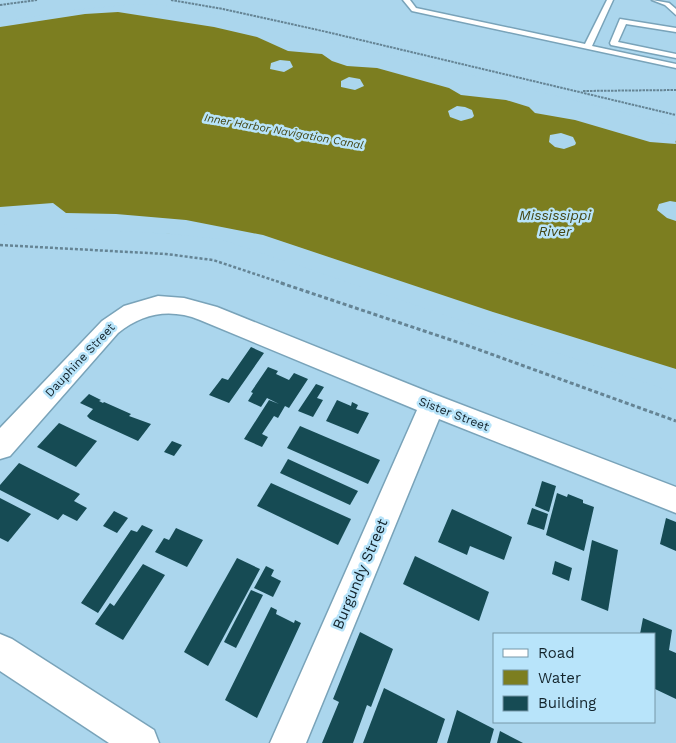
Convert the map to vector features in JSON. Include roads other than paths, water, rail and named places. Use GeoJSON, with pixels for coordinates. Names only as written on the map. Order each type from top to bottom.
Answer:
{"type":"FeatureCollection","features":[{"type":"Feature","properties":{"kind":"street","name":"Dauphine Street"},"geometry":{"type":"LineString","coordinates":[[0,447],[110,327],[129,312],[154,305],[170,304],[192,308],[234,324]]}},
{"type":"Feature","properties":{"kind":"street","name":"Sister Street"},"geometry":{"type":"LineString","coordinates":[[234,324],[432,405],[676,500]]}},
{"type":"Feature","properties":{"kind":"street","name":"Burgundy Street"},"geometry":{"type":"LineString","coordinates":[[288,743],[432,405]]}},
{"type":"Feature","properties":{"kind":"street"},"geometry":{"type":"LineString","coordinates":[[0,651],[141,743]]}},
{"type":"Feature","properties":{"kind":"lane"},"geometry":{"type":"LineString","coordinates":[[406,0],[414,10],[675,66],[676,55],[636,45],[614,44],[610,0]]}},
{"type":"Feature","properties":{"kind":"lane"},"geometry":{"type":"LineString","coordinates":[[655,0],[667,4],[676,13]]}},
{"type":"Feature","properties":{"kind":"lane"},"geometry":{"type":"LineString","coordinates":[[588,47],[613,19]]}},
{"type":"Feature","properties":{"kind":"lane"},"geometry":{"type":"LineString","coordinates":[[613,19],[675,30]]}},
{"type":"Feature","properties":{"kind":"lane"},"geometry":{"type":"LineString","coordinates":[[642,32],[645,24]]}},
{"type":"Feature","properties":{"kind":"lane"},"geometry":{"type":"LineString","coordinates":[[632,56],[636,45]]}},
{"type":"Feature","properties":{"kind":"water","name":"Mississippi River"},"geometry":{"type":"Polygon","coordinates":[[[161,8],[676,141],[676,390],[221,237],[0,221],[0,25],[65,13],[161,8]]]}},
{"type":"Feature","properties":{"kind":"water label","name":"Inner Harbor Navigation Canal"},"geometry":{"type":"Point","coordinates":[284,131]}}]}
